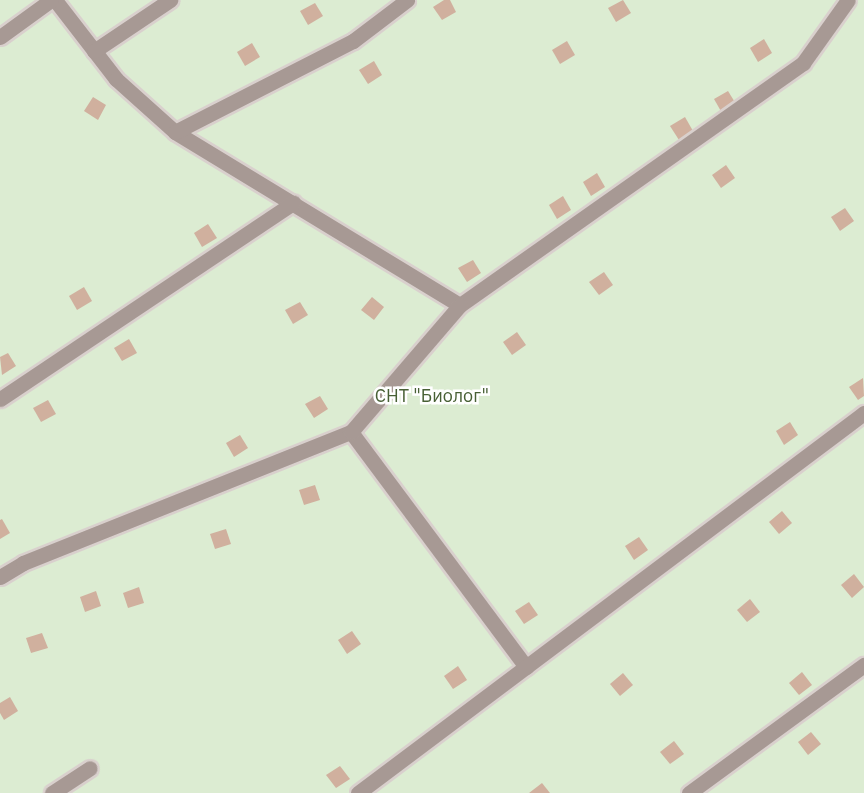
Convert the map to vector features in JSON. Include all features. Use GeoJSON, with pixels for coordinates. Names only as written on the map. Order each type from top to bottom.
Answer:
{"type":"FeatureCollection","features":[{"type":"Feature","properties":{"kind":"lane"},"geometry":{"type":"LineString","coordinates":[[0,37],[53,0],[116,79],[176,132],[460,305]]}},
{"type":"Feature","properties":{"kind":"lane"},"geometry":{"type":"LineString","coordinates":[[94,51],[171,0]]}},
{"type":"Feature","properties":{"kind":"lane"},"geometry":{"type":"LineString","coordinates":[[176,132],[353,41],[407,0]]}},
{"type":"Feature","properties":{"kind":"lane"},"geometry":{"type":"LineString","coordinates":[[0,577],[24,563],[351,432],[460,305],[803,63],[848,0]]}},
{"type":"Feature","properties":{"kind":"lane"},"geometry":{"type":"LineString","coordinates":[[0,399],[293,203]]}},
{"type":"Feature","properties":{"kind":"lane"},"geometry":{"type":"LineString","coordinates":[[358,793],[864,412]]}},
{"type":"Feature","properties":{"kind":"lane"},"geometry":{"type":"LineString","coordinates":[[351,432],[526,666]]}},
{"type":"Feature","properties":{"kind":"lane"},"geometry":{"type":"LineString","coordinates":[[689,793],[864,665]]}},
{"type":"Feature","properties":{"kind":"lane"},"geometry":{"type":"LineString","coordinates":[[52,793],[90,768]]}},
{"type":"Feature","properties":{"kind":"green space","name":"СНТ \"Биолог\""},"geometry":{"type":"Polygon","coordinates":[[[0,0],[864,0],[864,793],[0,793],[0,0]]]}},
{"type":"Feature","properties":{"kind":"building"},"geometry":{"type":"Polygon","coordinates":[[[444,0],[450,0],[456,12],[442,20],[433,7],[444,0]]]}},
{"type":"Feature","properties":{"kind":"building"},"geometry":{"type":"Polygon","coordinates":[[[623,0],[631,13],[616,22],[608,8],[623,0]]]}},
{"type":"Feature","properties":{"kind":"building"},"geometry":{"type":"Polygon","coordinates":[[[315,3],[323,16],[308,25],[300,11],[315,3]]]}},
{"type":"Feature","properties":{"kind":"building"},"geometry":{"type":"Polygon","coordinates":[[[764,39],[772,53],[758,62],[750,48],[764,39]]]}},
{"type":"Feature","properties":{"kind":"building"},"geometry":{"type":"Polygon","coordinates":[[[567,41],[575,55],[560,64],[552,50],[567,41]]]}},
{"type":"Feature","properties":{"kind":"building"},"geometry":{"type":"Polygon","coordinates":[[[252,43],[260,57],[245,66],[237,52],[252,43]]]}},
{"type":"Feature","properties":{"kind":"building"},"geometry":{"type":"Polygon","coordinates":[[[374,61],[382,75],[368,84],[359,70],[374,61]]]}},
{"type":"Feature","properties":{"kind":"building"},"geometry":{"type":"Polygon","coordinates":[[[728,91],[736,104],[722,113],[714,99],[728,91]]]}},
{"type":"Feature","properties":{"kind":"building"},"geometry":{"type":"Polygon","coordinates":[[[93,97],[106,105],[98,120],[84,111],[93,97]]]}},
{"type":"Feature","properties":{"kind":"building"},"geometry":{"type":"Polygon","coordinates":[[[685,117],[693,131],[679,140],[670,126],[685,117]]]}},
{"type":"Feature","properties":{"kind":"building"},"geometry":{"type":"Polygon","coordinates":[[[726,165],[735,178],[721,188],[712,175],[726,165]]]}},
{"type":"Feature","properties":{"kind":"building"},"geometry":{"type":"Polygon","coordinates":[[[597,173],[605,187],[591,196],[583,182],[597,173]]]}},
{"type":"Feature","properties":{"kind":"building"},"geometry":{"type":"Polygon","coordinates":[[[563,196],[571,210],[557,219],[549,205],[563,196]]]}},
{"type":"Feature","properties":{"kind":"building"},"geometry":{"type":"Polygon","coordinates":[[[845,208],[854,221],[840,231],[831,217],[845,208]]]}},
{"type":"Feature","properties":{"kind":"building"},"geometry":{"type":"Polygon","coordinates":[[[208,224],[217,238],[202,247],[194,233],[208,224]]]}},
{"type":"Feature","properties":{"kind":"building"},"geometry":{"type":"Polygon","coordinates":[[[473,260],[481,273],[467,282],[458,268],[473,260]]]}},
{"type":"Feature","properties":{"kind":"building"},"geometry":{"type":"Polygon","coordinates":[[[604,272],[613,285],[599,295],[589,282],[604,272]]]}},
{"type":"Feature","properties":{"kind":"building"},"geometry":{"type":"Polygon","coordinates":[[[84,287],[92,301],[77,310],[69,296],[84,287]]]}},
{"type":"Feature","properties":{"kind":"building"},"geometry":{"type":"Polygon","coordinates":[[[372,297],[384,307],[374,320],[361,310],[372,297]]]}},
{"type":"Feature","properties":{"kind":"building"},"geometry":{"type":"Polygon","coordinates":[[[300,302],[308,315],[293,324],[285,310],[300,302]]]}},
{"type":"Feature","properties":{"kind":"building"},"geometry":{"type":"Polygon","coordinates":[[[517,332],[526,345],[512,355],[503,342],[517,332]]]}},
{"type":"Feature","properties":{"kind":"building"},"geometry":{"type":"Polygon","coordinates":[[[129,339],[137,353],[122,361],[114,348],[129,339]]]}},
{"type":"Feature","properties":{"kind":"building"},"geometry":{"type":"Polygon","coordinates":[[[8,353],[16,366],[2,375],[0,357],[8,353]]]}},
{"type":"Feature","properties":{"kind":"building"},"geometry":{"type":"Polygon","coordinates":[[[863,378],[864,396],[858,400],[849,387],[863,378]]]}},
{"type":"Feature","properties":{"kind":"building"},"geometry":{"type":"Polygon","coordinates":[[[320,396],[328,409],[314,418],[305,404],[320,396]]]}},
{"type":"Feature","properties":{"kind":"building"},"geometry":{"type":"Polygon","coordinates":[[[48,400],[56,414],[41,422],[33,408],[48,400]]]}},
{"type":"Feature","properties":{"kind":"building"},"geometry":{"type":"Polygon","coordinates":[[[790,422],[798,435],[784,445],[776,431],[790,422]]]}},
{"type":"Feature","properties":{"kind":"building"},"geometry":{"type":"Polygon","coordinates":[[[240,435],[248,448],[234,457],[226,443],[240,435]]]}},
{"type":"Feature","properties":{"kind":"building"},"geometry":{"type":"Polygon","coordinates":[[[315,485],[320,500],[304,505],[299,490],[315,485]]]}},
{"type":"Feature","properties":{"kind":"building"},"geometry":{"type":"Polygon","coordinates":[[[782,511],[792,523],[779,534],[769,522],[782,511]]]}},
{"type":"Feature","properties":{"kind":"building"},"geometry":{"type":"Polygon","coordinates":[[[2,519],[10,533],[0,539],[0,520],[2,519]]]}},
{"type":"Feature","properties":{"kind":"building"},"geometry":{"type":"Polygon","coordinates":[[[226,529],[231,544],[215,549],[210,534],[226,529]]]}},
{"type":"Feature","properties":{"kind":"building"},"geometry":{"type":"Polygon","coordinates":[[[639,537],[648,550],[634,560],[625,546],[639,537]]]}},
{"type":"Feature","properties":{"kind":"building"},"geometry":{"type":"Polygon","coordinates":[[[854,574],[864,587],[852,598],[841,585],[854,574]]]}},
{"type":"Feature","properties":{"kind":"building"},"geometry":{"type":"Polygon","coordinates":[[[139,587],[144,603],[128,608],[123,593],[139,587]]]}},
{"type":"Feature","properties":{"kind":"building"},"geometry":{"type":"Polygon","coordinates":[[[96,591],[101,606],[85,612],[80,597],[96,591]]]}},
{"type":"Feature","properties":{"kind":"building"},"geometry":{"type":"Polygon","coordinates":[[[750,599],[760,612],[747,622],[737,610],[750,599]]]}},
{"type":"Feature","properties":{"kind":"building"},"geometry":{"type":"Polygon","coordinates":[[[529,602],[538,615],[524,624],[515,611],[529,602]]]}},
{"type":"Feature","properties":{"kind":"building"},"geometry":{"type":"Polygon","coordinates":[[[352,631],[361,644],[347,654],[338,640],[352,631]]]}},
{"type":"Feature","properties":{"kind":"building"},"geometry":{"type":"Polygon","coordinates":[[[42,633],[48,648],[31,653],[26,638],[42,633]]]}},
{"type":"Feature","properties":{"kind":"building"},"geometry":{"type":"Polygon","coordinates":[[[458,666],[467,680],[453,689],[444,676],[458,666]]]}},
{"type":"Feature","properties":{"kind":"building"},"geometry":{"type":"Polygon","coordinates":[[[802,672],[812,685],[799,695],[789,683],[802,672]]]}},
{"type":"Feature","properties":{"kind":"building"},"geometry":{"type":"Polygon","coordinates":[[[623,673],[633,685],[620,696],[610,684],[623,673]]]}},
{"type":"Feature","properties":{"kind":"building"},"geometry":{"type":"Polygon","coordinates":[[[10,697],[18,711],[4,720],[0,713],[0,703],[10,697]]]}},
{"type":"Feature","properties":{"kind":"building"},"geometry":{"type":"Polygon","coordinates":[[[811,732],[821,744],[808,755],[798,742],[811,732]]]}},
{"type":"Feature","properties":{"kind":"building"},"geometry":{"type":"Polygon","coordinates":[[[674,741],[684,754],[670,764],[660,752],[674,741]]]}},
{"type":"Feature","properties":{"kind":"building"},"geometry":{"type":"Polygon","coordinates":[[[340,766],[350,779],[336,788],[326,775],[340,766]]]}},
{"type":"Feature","properties":{"kind":"building"},"geometry":{"type":"Polygon","coordinates":[[[542,783],[550,793],[529,793],[542,783]]]}}]}
